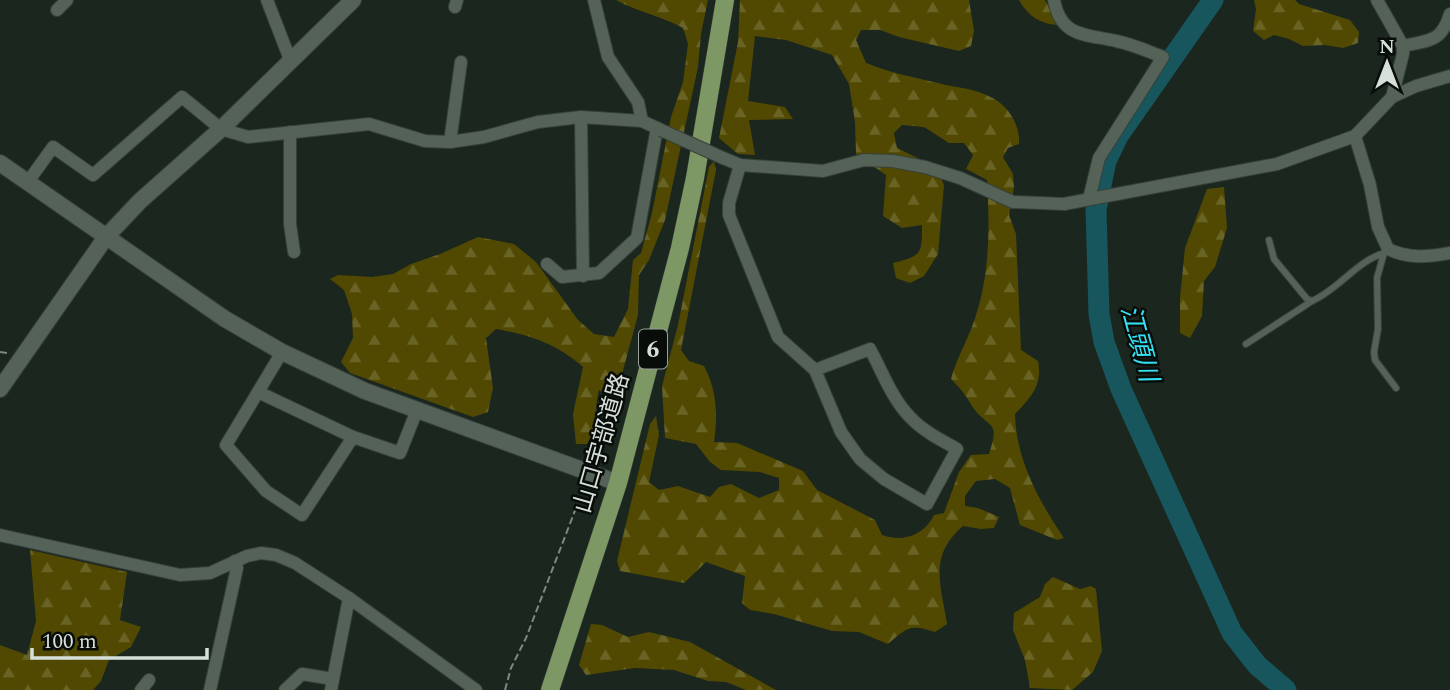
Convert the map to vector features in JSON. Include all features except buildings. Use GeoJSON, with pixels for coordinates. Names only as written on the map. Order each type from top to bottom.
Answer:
{"type":"FeatureCollection","features":[{"type":"Feature","properties":{"kind":"main road","name":"山口宇部道路"},"geometry":{"type":"LineString","coordinates":[[550,690],[618,483],[682,236],[695,178],[725,0]]}},
{"type":"Feature","properties":{"kind":"street"},"geometry":{"type":"LineString","coordinates":[[57,10],[67,0]]}},
{"type":"Feature","properties":{"kind":"street"},"geometry":{"type":"LineString","coordinates":[[267,0],[292,62]]}},
{"type":"Feature","properties":{"kind":"street"},"geometry":{"type":"LineString","coordinates":[[0,390],[106,237],[140,201],[292,62],[353,0]]}},
{"type":"Feature","properties":{"kind":"street"},"geometry":{"type":"LineString","coordinates":[[594,0],[608,57],[638,102],[642,121]]}},
{"type":"Feature","properties":{"kind":"street"},"geometry":{"type":"LineString","coordinates":[[1054,0],[1062,21],[1069,30],[1082,36],[1129,44],[1163,57],[1099,158],[1095,198]]}},
{"type":"Feature","properties":{"kind":"street"},"geometry":{"type":"LineString","coordinates":[[1377,0],[1387,22],[1403,46],[1392,97]]}},
{"type":"Feature","properties":{"kind":"street"},"geometry":{"type":"LineString","coordinates":[[1403,46],[1426,43],[1433,39],[1446,26],[1450,14]]}},
{"type":"Feature","properties":{"kind":"street"},"geometry":{"type":"LineString","coordinates":[[450,142],[461,62]]}},
{"type":"Feature","properties":{"kind":"street"},"geometry":{"type":"LineString","coordinates":[[27,183],[53,147],[93,176],[182,97],[221,129],[247,137],[369,124],[425,141],[450,142],[484,137],[538,121],[581,117],[642,121],[740,165],[823,171],[864,160],[893,161],[960,178],[1013,202],[1064,204],[1278,164],[1355,136],[1392,97],[1416,86],[1450,76]]}},
{"type":"Feature","properties":{"kind":"street"},"geometry":{"type":"LineString","coordinates":[[581,117],[583,276]]}},
{"type":"Feature","properties":{"kind":"street"},"geometry":{"type":"LineString","coordinates":[[547,264],[562,276],[600,273],[637,238],[659,129]]}},
{"type":"Feature","properties":{"kind":"street"},"geometry":{"type":"LineString","coordinates":[[290,132],[290,223],[294,252]]}},
{"type":"Feature","properties":{"kind":"street"},"geometry":{"type":"LineString","coordinates":[[1355,136],[1386,251],[1421,258],[1450,253]]}},
{"type":"Feature","properties":{"kind":"street"},"geometry":{"type":"LineString","coordinates":[[0,163],[225,319],[282,352],[365,391],[618,483]]}},
{"type":"Feature","properties":{"kind":"street"},"geometry":{"type":"LineString","coordinates":[[740,165],[729,203],[729,215],[778,337],[815,370],[841,432],[860,459],[884,479],[927,504],[957,449],[926,431],[909,416],[870,349],[815,370]]}},
{"type":"Feature","properties":{"kind":"street"},"geometry":{"type":"LineString","coordinates":[[282,352],[226,445],[266,491],[302,515],[353,437]]}},
{"type":"Feature","properties":{"kind":"street"},"geometry":{"type":"LineString","coordinates":[[258,392],[353,437],[400,453],[417,411]]}},
{"type":"Feature","properties":{"kind":"street"},"geometry":{"type":"LineString","coordinates":[[0,535],[180,575],[210,572],[261,553],[276,555],[302,566],[476,690]]}},
{"type":"Feature","properties":{"kind":"street"},"geometry":{"type":"LineString","coordinates":[[210,690],[237,568],[235,561]]}},
{"type":"Feature","properties":{"kind":"street"},"geometry":{"type":"LineString","coordinates":[[285,690],[302,674],[332,684],[349,598]]}},
{"type":"Feature","properties":{"kind":"lane"},"geometry":{"type":"LineString","coordinates":[[1269,240],[1274,259],[1312,302]]}},
{"type":"Feature","properties":{"kind":"lane"},"geometry":{"type":"LineString","coordinates":[[1246,344],[1326,295],[1368,260],[1386,251]]}},
{"type":"Feature","properties":{"kind":"lane"},"geometry":{"type":"LineString","coordinates":[[1386,251],[1377,278],[1378,329],[1374,352],[1375,360],[1396,388]]}},
{"type":"Feature","properties":{"kind":"path"},"geometry":{"type":"LineString","coordinates":[[0,352],[7,353]]}},
{"type":"Feature","properties":{"kind":"path"},"geometry":{"type":"LineString","coordinates":[[505,690],[511,668],[526,638],[576,508]]}},
{"type":"Feature","properties":{"kind":"green space"},"geometry":{"type":"Polygon","coordinates":[[[616,0],[708,0],[698,67],[665,220],[649,260],[639,275],[638,315],[618,389],[607,396],[599,390],[594,424],[587,444],[576,444],[573,414],[583,367],[553,346],[520,334],[496,329],[486,338],[493,388],[488,412],[473,417],[350,373],[341,362],[353,338],[352,314],[344,290],[330,279],[338,275],[372,277],[393,274],[478,237],[514,244],[536,262],[578,320],[594,334],[614,337],[628,309],[633,260],[641,253],[652,213],[671,117],[683,82],[688,44],[683,28],[616,0]]]}},
{"type":"Feature","properties":{"kind":"green space"},"geometry":{"type":"Polygon","coordinates":[[[740,0],[969,0],[974,31],[971,46],[959,51],[880,30],[861,30],[856,40],[866,63],[987,95],[1004,106],[1017,126],[1019,144],[1008,148],[1003,157],[1013,174],[1014,187],[1009,215],[1016,234],[1021,350],[1038,361],[1039,377],[1034,390],[1015,414],[1016,431],[1030,479],[1064,538],[1057,540],[1020,525],[1010,488],[995,479],[976,481],[965,496],[965,506],[999,517],[994,528],[963,526],[945,548],[941,560],[940,584],[947,624],[935,632],[920,628],[909,629],[888,644],[859,632],[832,631],[750,610],[742,603],[745,576],[706,562],[684,583],[620,571],[617,561],[650,424],[656,416],[659,435],[649,482],[659,490],[678,486],[710,497],[719,487],[731,484],[759,498],[779,490],[779,478],[760,472],[721,470],[710,462],[696,444],[665,438],[662,386],[678,325],[709,167],[714,161],[716,170],[681,350],[689,361],[704,366],[712,385],[716,422],[714,442],[737,443],[803,471],[817,490],[875,520],[882,535],[897,538],[912,536],[925,528],[934,515],[944,513],[959,472],[971,455],[989,454],[994,435],[991,426],[951,379],[979,306],[986,271],[987,180],[966,169],[973,155],[964,143],[949,143],[924,127],[902,125],[894,133],[897,148],[936,167],[944,185],[938,254],[924,276],[910,283],[896,278],[893,263],[915,256],[922,242],[922,225],[902,228],[883,216],[886,175],[856,154],[855,122],[849,84],[832,55],[786,40],[755,36],[748,101],[785,107],[793,119],[749,120],[755,155],[738,154],[719,138],[738,42],[740,0]]]}},
{"type":"Feature","properties":{"kind":"green space"},"geometry":{"type":"Polygon","coordinates":[[[1019,0],[1045,0],[1058,25],[1035,18],[1019,0]]]}},
{"type":"Feature","properties":{"kind":"green space"},"geometry":{"type":"Polygon","coordinates":[[[1254,0],[1295,0],[1299,4],[1350,20],[1359,32],[1358,43],[1343,48],[1303,46],[1274,35],[1264,40],[1253,31],[1256,9],[1254,0]]]}},
{"type":"Feature","properties":{"kind":"green space"},"geometry":{"type":"Polygon","coordinates":[[[1224,187],[1227,228],[1215,267],[1204,281],[1202,316],[1190,338],[1180,333],[1185,248],[1207,189],[1224,187]]]}},
{"type":"Feature","properties":{"kind":"green space"},"geometry":{"type":"Polygon","coordinates":[[[30,550],[127,572],[120,620],[141,627],[131,647],[109,660],[101,681],[93,690],[0,690],[0,645],[27,655],[36,621],[30,550]]]}},
{"type":"Feature","properties":{"kind":"green space"},"geometry":{"type":"Polygon","coordinates":[[[1053,577],[1080,589],[1091,586],[1096,589],[1102,651],[1093,672],[1072,690],[1030,688],[1025,660],[1013,630],[1014,613],[1040,597],[1045,584],[1053,577]]]}},
{"type":"Feature","properties":{"kind":"green space"},"geometry":{"type":"Polygon","coordinates":[[[591,624],[602,625],[628,637],[649,632],[690,642],[776,690],[746,690],[726,682],[708,681],[674,670],[635,668],[586,675],[579,665],[591,624]]]}},
{"type":"Feature","properties":{"kind":"waterway","name":"江頭川"},"geometry":{"type":"LineString","coordinates":[[1213,0],[1118,136],[1106,161],[1096,210],[1099,314],[1104,342],[1121,389],[1232,633],[1257,665],[1286,690]]}}]}
